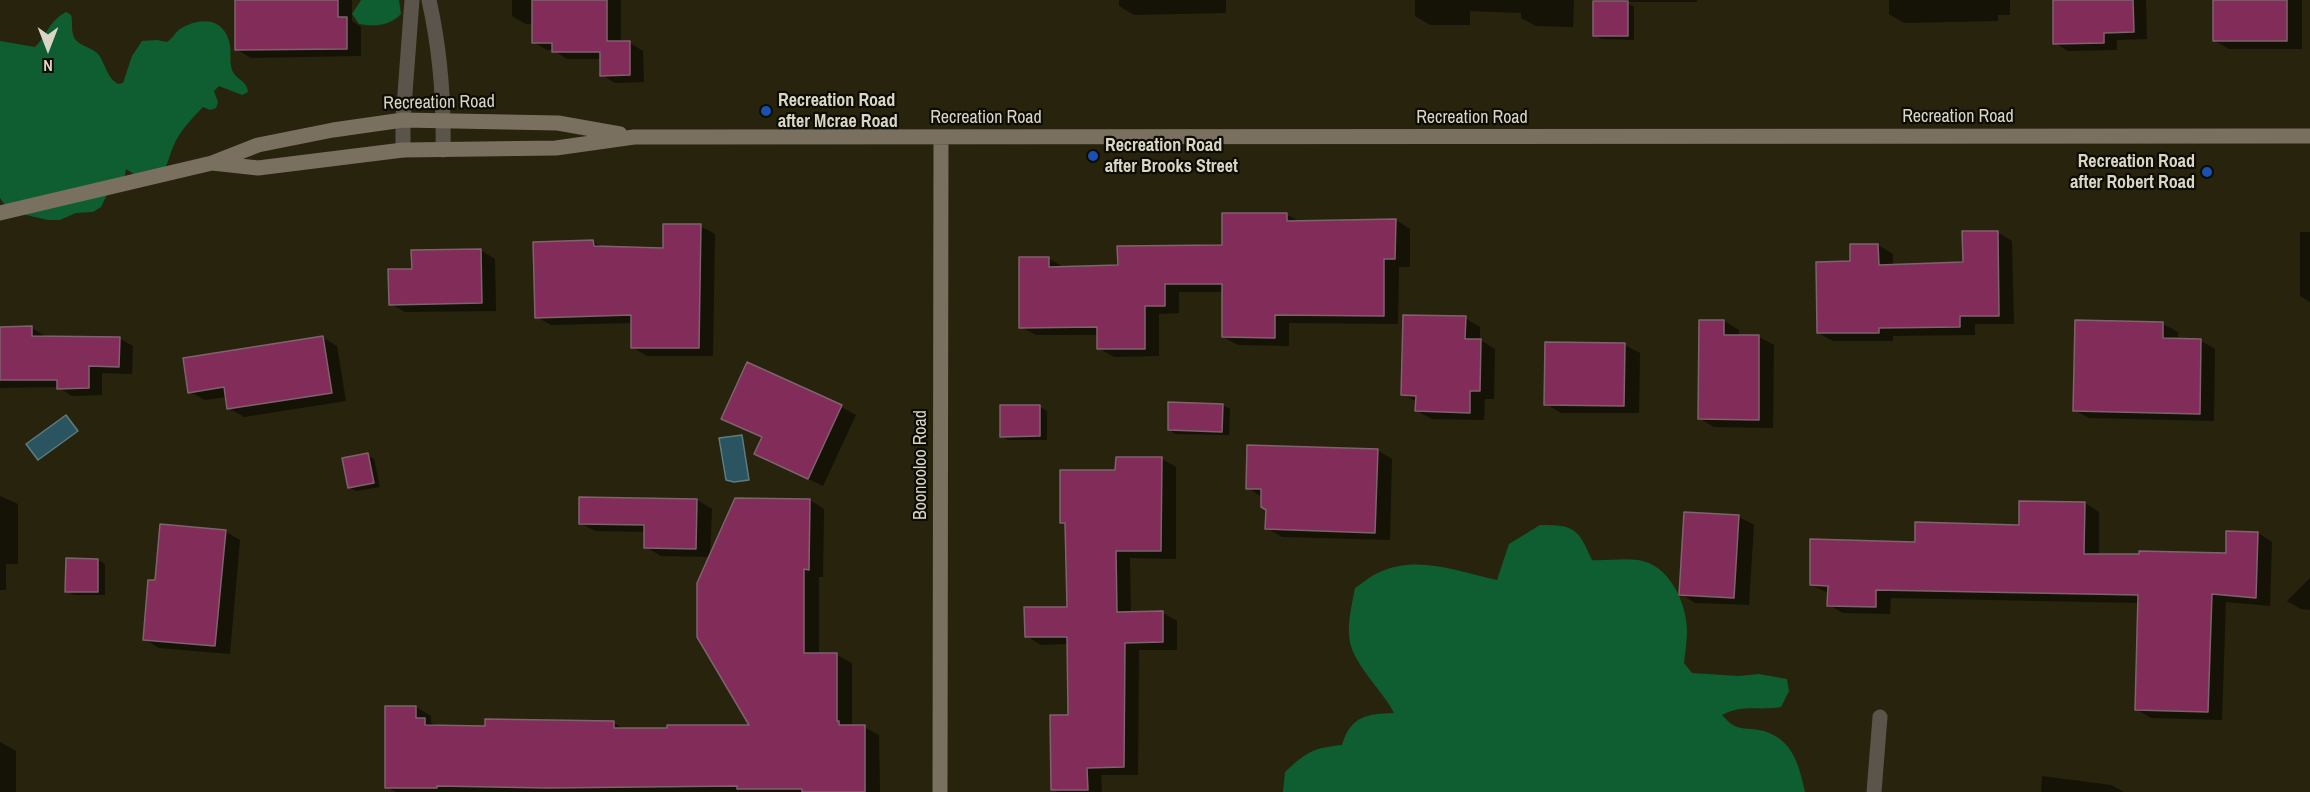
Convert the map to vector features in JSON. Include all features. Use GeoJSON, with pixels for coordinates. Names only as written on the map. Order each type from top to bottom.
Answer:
{"type":"FeatureCollection","features":[{"type":"Feature","properties":{"kind":"street"},"geometry":{"type":"LineString","coordinates":[[403,150],[412,0]]}},
{"type":"Feature","properties":{"kind":"street"},"geometry":{"type":"LineString","coordinates":[[429,0],[437,34],[444,120],[443,150]]}},
{"type":"Feature","properties":{"kind":"street","name":"Recreation Road"},"geometry":{"type":"LineString","coordinates":[[0,213],[212,163],[258,145],[333,130],[403,120],[558,123],[634,137]]}},
{"type":"Feature","properties":{"kind":"street","name":"Recreation Road"},"geometry":{"type":"LineString","coordinates":[[212,163],[258,168],[403,150],[556,148],[634,137],[2310,136]]}},
{"type":"Feature","properties":{"kind":"street","name":"Boonooloo Road"},"geometry":{"type":"LineString","coordinates":[[940,792],[941,137]]}},
{"type":"Feature","properties":{"kind":"street"},"geometry":{"type":"LineString","coordinates":[[1874,792],[1880,717]]}},
{"type":"Feature","properties":{"kind":"green space"},"geometry":{"type":"Polygon","coordinates":[[[361,0],[399,0],[401,14],[382,25],[359,24],[352,14],[361,0]]]}},
{"type":"Feature","properties":{"kind":"green space"},"geometry":{"type":"Polygon","coordinates":[[[66,12],[71,15],[74,38],[98,54],[111,78],[118,84],[123,83],[132,56],[142,41],[167,42],[187,25],[202,21],[215,23],[226,33],[230,44],[232,70],[246,85],[248,92],[242,95],[219,86],[214,91],[218,102],[216,108],[210,110],[203,107],[186,125],[161,174],[137,176],[126,169],[124,181],[109,191],[101,207],[93,212],[76,213],[60,220],[48,220],[9,211],[0,198],[0,41],[35,47],[56,19],[66,12]]]}},
{"type":"Feature","properties":{"kind":"green space"},"geometry":{"type":"Polygon","coordinates":[[[1540,525],[1561,526],[1574,531],[1583,541],[1592,560],[1638,560],[1659,569],[1674,586],[1684,609],[1687,631],[1684,663],[1692,673],[1738,676],[1759,674],[1787,679],[1789,691],[1781,707],[1744,709],[1722,715],[1735,726],[1770,733],[1779,738],[1792,752],[1805,792],[1283,792],[1285,772],[1305,755],[1324,748],[1342,745],[1350,727],[1362,718],[1394,713],[1361,665],[1351,645],[1349,624],[1355,588],[1378,573],[1408,565],[1438,566],[1497,580],[1509,544],[1540,525]]]}},
{"type":"Feature","properties":{"kind":"water"},"geometry":{"type":"Polygon","coordinates":[[[66,415],[78,431],[38,460],[26,444],[66,415]]]}},
{"type":"Feature","properties":{"kind":"water"},"geometry":{"type":"Polygon","coordinates":[[[742,435],[749,480],[734,482],[726,480],[719,438],[742,435]]]}},
{"type":"Feature","properties":{"kind":"building"},"geometry":{"type":"Polygon","coordinates":[[[235,0],[338,0],[338,17],[347,17],[347,49],[235,50],[235,0]]]}},
{"type":"Feature","properties":{"kind":"building"},"geometry":{"type":"Polygon","coordinates":[[[532,0],[607,0],[607,41],[630,41],[630,75],[600,76],[600,52],[552,52],[552,43],[532,43],[532,0]]]}},
{"type":"Feature","properties":{"kind":"building"},"geometry":{"type":"Polygon","coordinates":[[[2053,0],[2133,0],[2134,32],[2104,33],[2104,43],[2053,44],[2053,0]]]}},
{"type":"Feature","properties":{"kind":"building"},"geometry":{"type":"Polygon","coordinates":[[[2213,0],[2287,0],[2287,41],[2213,41],[2213,0]]]}},
{"type":"Feature","properties":{"kind":"building"},"geometry":{"type":"Polygon","coordinates":[[[1593,1],[1628,1],[1628,36],[1593,36],[1593,1]]]}},
{"type":"Feature","properties":{"kind":"building"},"geometry":{"type":"Polygon","coordinates":[[[1222,213],[1287,213],[1287,221],[1396,219],[1395,259],[1384,259],[1384,316],[1275,315],[1275,338],[1222,337],[1222,284],[1165,284],[1165,306],[1145,306],[1145,349],[1097,349],[1097,327],[1019,328],[1019,257],[1049,257],[1049,267],[1118,265],[1117,246],[1222,245],[1222,213]]]}},
{"type":"Feature","properties":{"kind":"building"},"geometry":{"type":"Polygon","coordinates":[[[663,224],[701,224],[699,348],[631,348],[631,315],[535,318],[533,242],[593,240],[594,246],[663,248],[663,224]]]}},
{"type":"Feature","properties":{"kind":"building"},"geometry":{"type":"Polygon","coordinates":[[[1962,231],[1998,231],[1999,316],[1960,316],[1960,327],[1879,328],[1879,333],[1817,333],[1816,262],[1850,261],[1850,244],[1878,244],[1879,265],[1963,262],[1962,231]]]}},
{"type":"Feature","properties":{"kind":"building"},"geometry":{"type":"Polygon","coordinates":[[[481,249],[482,303],[389,305],[388,269],[412,269],[411,250],[481,249]]]}},
{"type":"Feature","properties":{"kind":"building"},"geometry":{"type":"Polygon","coordinates":[[[1403,315],[1466,316],[1465,339],[1481,339],[1480,391],[1470,391],[1470,413],[1415,411],[1416,396],[1401,395],[1403,315]]]}},
{"type":"Feature","properties":{"kind":"building"},"geometry":{"type":"Polygon","coordinates":[[[1699,320],[1724,320],[1724,335],[1759,335],[1759,420],[1698,419],[1699,320]]]}},
{"type":"Feature","properties":{"kind":"building"},"geometry":{"type":"Polygon","coordinates":[[[2075,320],[2163,322],[2163,338],[2201,339],[2200,414],[2073,411],[2075,320]]]}},
{"type":"Feature","properties":{"kind":"building"},"geometry":{"type":"Polygon","coordinates":[[[32,326],[32,336],[120,337],[119,367],[89,366],[89,388],[57,389],[57,380],[0,380],[0,327],[32,326]]]}},
{"type":"Feature","properties":{"kind":"building"},"geometry":{"type":"Polygon","coordinates":[[[323,336],[332,393],[227,409],[224,387],[188,393],[183,358],[323,336]]]}},
{"type":"Feature","properties":{"kind":"building"},"geometry":{"type":"Polygon","coordinates":[[[1545,342],[1625,343],[1624,406],[1544,405],[1545,342]]]}},
{"type":"Feature","properties":{"kind":"building"},"geometry":{"type":"Polygon","coordinates":[[[747,362],[842,405],[808,479],[754,454],[762,437],[721,419],[747,362]]]}},
{"type":"Feature","properties":{"kind":"building"},"geometry":{"type":"Polygon","coordinates":[[[1168,402],[1223,404],[1222,432],[1168,430],[1168,402]]]}},
{"type":"Feature","properties":{"kind":"building"},"geometry":{"type":"Polygon","coordinates":[[[1000,405],[1040,405],[1040,436],[1000,437],[1000,405]]]}},
{"type":"Feature","properties":{"kind":"building"},"geometry":{"type":"Polygon","coordinates":[[[1247,445],[1378,449],[1375,533],[1265,529],[1266,510],[1261,507],[1261,489],[1246,489],[1247,445]]]}},
{"type":"Feature","properties":{"kind":"building"},"geometry":{"type":"Polygon","coordinates":[[[368,453],[374,483],[348,488],[342,458],[368,453]]]}},
{"type":"Feature","properties":{"kind":"building"},"geometry":{"type":"Polygon","coordinates":[[[1116,457],[1162,457],[1161,551],[1116,551],[1117,612],[1163,611],[1163,642],[1125,643],[1124,767],[1087,768],[1088,790],[1051,790],[1050,715],[1068,715],[1067,637],[1025,637],[1024,607],[1067,607],[1065,523],[1060,523],[1060,470],[1115,470],[1116,457]]]}},
{"type":"Feature","properties":{"kind":"building"},"geometry":{"type":"Polygon","coordinates":[[[579,497],[697,499],[696,549],[644,548],[644,525],[579,524],[579,497]]]}},
{"type":"Feature","properties":{"kind":"building"},"geometry":{"type":"Polygon","coordinates":[[[735,498],[810,499],[809,570],[804,569],[804,653],[837,653],[837,721],[839,725],[865,725],[865,792],[737,789],[737,786],[385,788],[385,706],[416,706],[416,718],[425,718],[425,725],[485,726],[485,719],[614,721],[614,728],[667,728],[667,725],[749,725],[697,637],[697,583],[735,498]]]}},
{"type":"Feature","properties":{"kind":"building"},"geometry":{"type":"Polygon","coordinates":[[[2019,501],[2085,502],[2084,554],[2139,554],[2139,551],[2226,553],[2226,531],[2258,532],[2256,598],[2212,594],[2208,712],[2135,710],[2138,595],[1876,590],[1876,607],[1827,606],[1828,586],[1810,585],[1810,539],[1915,542],[1915,522],[2019,525],[2019,501]]]}},
{"type":"Feature","properties":{"kind":"building"},"geometry":{"type":"Polygon","coordinates":[[[1684,512],[1739,515],[1734,598],[1679,595],[1684,512]]]}},
{"type":"Feature","properties":{"kind":"building"},"geometry":{"type":"Polygon","coordinates":[[[160,524],[226,530],[215,646],[143,640],[148,580],[155,580],[160,524]]]}},
{"type":"Feature","properties":{"kind":"building"},"geometry":{"type":"Polygon","coordinates":[[[66,558],[98,559],[98,592],[65,592],[66,558]]]}},
{"type":"Feature","properties":{"kind":"place","name":"Recreation Road after Mcrae Road"},"geometry":{"type":"Point","coordinates":[766,111]}},
{"type":"Feature","properties":{"kind":"place","name":"Recreation Road after Brooks Street"},"geometry":{"type":"Point","coordinates":[1093,156]}},
{"type":"Feature","properties":{"kind":"place","name":"Recreation Road after Robert Road"},"geometry":{"type":"Point","coordinates":[2207,172]}}]}
